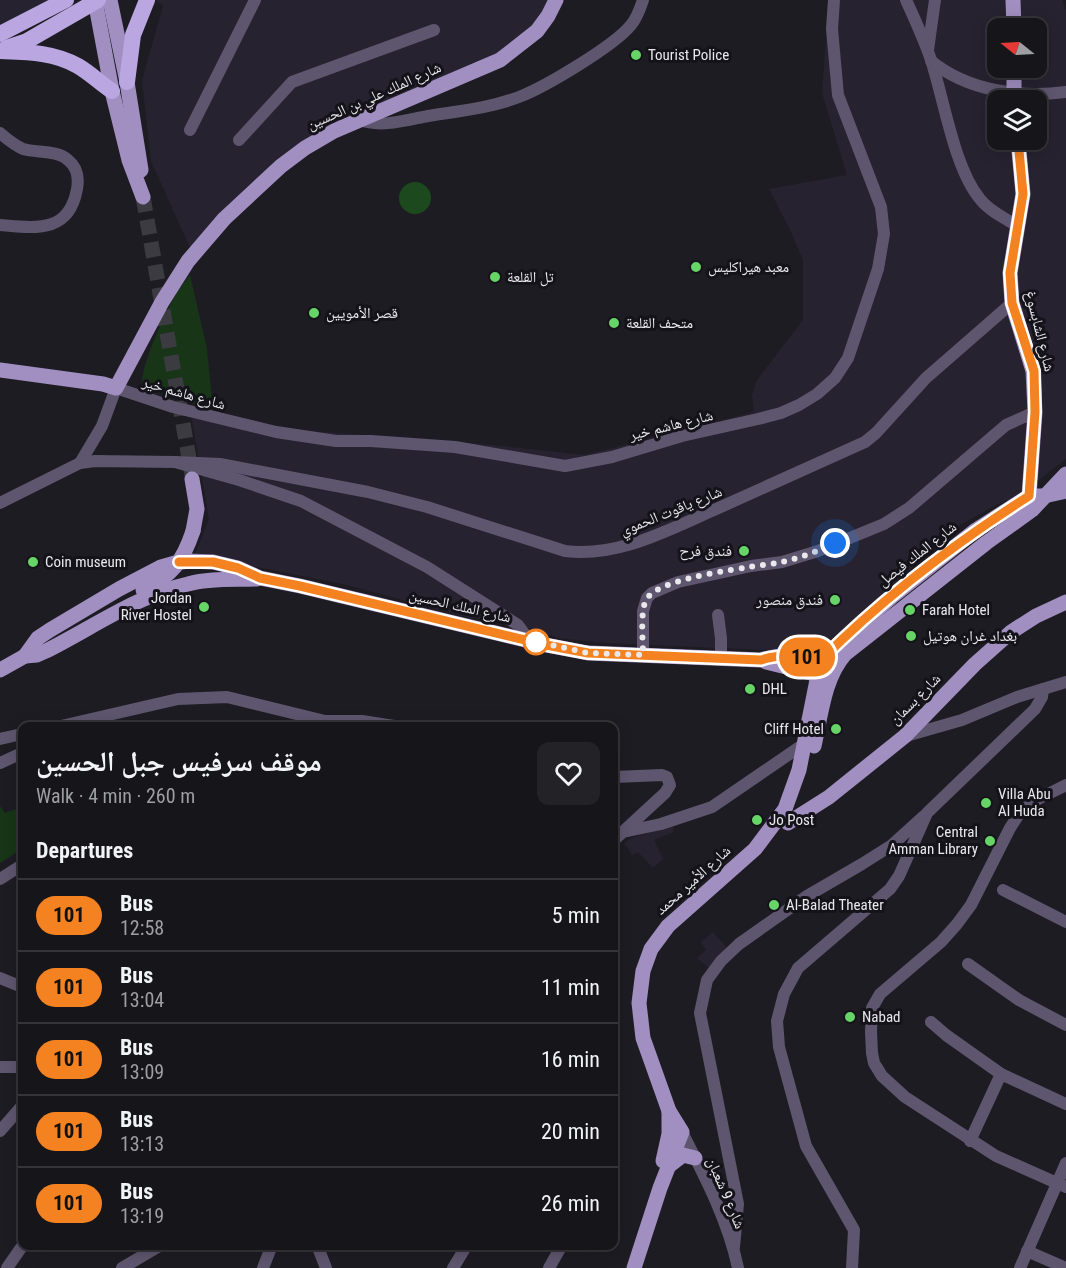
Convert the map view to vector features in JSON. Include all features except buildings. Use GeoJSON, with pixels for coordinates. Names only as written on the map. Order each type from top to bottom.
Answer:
{"type":"FeatureCollection","features":[{"type":"Feature","properties":{"kind":"highway"},"geometry":{"type":"LineString","coordinates":[[0,34],[66,0]]}},
{"type":"Feature","properties":{"kind":"highway"},"geometry":{"type":"LineString","coordinates":[[0,51],[27,40],[100,0]]}},
{"type":"Feature","properties":{"kind":"highway"},"geometry":{"type":"LineString","coordinates":[[127,81],[133,35],[147,0]]}},
{"type":"Feature","properties":{"kind":"highway"},"geometry":{"type":"LineString","coordinates":[[0,51],[49,55],[63,59],[89,73],[112,91]]}},
{"type":"Feature","properties":{"kind":"main road"},"geometry":{"type":"LineString","coordinates":[[100,0],[127,81],[144,185],[142,196],[129,160],[112,91],[100,0]]}},
{"type":"Feature","properties":{"kind":"main road","name":"شارع الملك علي بن الحسين"},"geometry":{"type":"LineString","coordinates":[[116,388],[174,282],[188,261],[224,219],[291,158],[325,135],[500,60],[537,31],[556,0]]}},
{"type":"Feature","properties":{"kind":"main road"},"geometry":{"type":"LineString","coordinates":[[1012,0],[1013,18]]}},
{"type":"Feature","properties":{"kind":"main road","name":"شارع الشابسوغ"},"geometry":{"type":"LineString","coordinates":[[1019,150],[1023,194],[1010,273],[1012,303],[1034,371],[1037,496]]}},
{"type":"Feature","properties":{"kind":"main road"},"geometry":{"type":"LineString","coordinates":[[0,370],[104,384],[116,388]]}},
{"type":"Feature","properties":{"kind":"main road"},"geometry":{"type":"LineString","coordinates":[[826,669],[903,606],[1032,510],[1037,496],[1066,474]]}},
{"type":"Feature","properties":{"kind":"main road"},"geometry":{"type":"LineString","coordinates":[[25,656],[60,633],[162,580],[178,564],[183,558],[193,531],[197,509],[192,479]]}},
{"type":"Feature","properties":{"kind":"main road"},"geometry":{"type":"LineString","coordinates":[[1037,496],[1066,491]]}},
{"type":"Feature","properties":{"kind":"main road","name":"شارع الملك الحسين"},"geometry":{"type":"LineString","coordinates":[[25,656],[38,638],[119,589],[161,567],[188,561],[213,562],[260,578],[588,653],[761,660],[774,657],[826,669]]}},
{"type":"Feature","properties":{"kind":"main road"},"geometry":{"type":"LineString","coordinates":[[197,562],[201,581]]}},
{"type":"Feature","properties":{"kind":"main road","name":"شارع الملك الحسين"},"geometry":{"type":"LineString","coordinates":[[0,670],[25,656],[37,655],[46,651],[156,594],[178,586],[201,581],[260,578]]}},
{"type":"Feature","properties":{"kind":"main road","name":"شارع بسمان"},"geometry":{"type":"LineString","coordinates":[[788,823],[829,797],[905,736],[975,664],[1011,632],[1036,616],[1066,602]]}},
{"type":"Feature","properties":{"kind":"main road","name":"شارع الأمير محمد"},"geometry":{"type":"LineString","coordinates":[[634,1268],[660,1188],[682,1132],[669,1111],[647,1050],[640,1020],[639,990],[643,971],[651,949],[668,926],[755,849],[778,820],[790,798],[826,669]]}},
{"type":"Feature","properties":{"kind":"main road","name":"شارع الأمير محمد"},"geometry":{"type":"LineString","coordinates":[[755,849],[768,842],[788,823],[798,805],[809,772],[826,669]]}},
{"type":"Feature","properties":{"kind":"main road","name":"شارع الأمير محمد"},"geometry":{"type":"LineString","coordinates":[[660,1188],[669,1134],[669,1111]]}},
{"type":"Feature","properties":{"kind":"main road"},"geometry":{"type":"LineString","coordinates":[[670,1165],[683,1155],[695,1158]]}},
{"type":"Feature","properties":{"kind":"street"},"geometry":{"type":"LineString","coordinates":[[190,130],[255,0]]}},
{"type":"Feature","properties":{"kind":"street"},"geometry":{"type":"LineString","coordinates":[[360,120],[370,123],[396,122],[487,106],[520,97],[544,85],[613,42],[632,24],[643,0]]}},
{"type":"Feature","properties":{"kind":"street","name":"شارع هاشم خير"},"geometry":{"type":"LineString","coordinates":[[116,388],[173,406],[276,432],[336,441],[447,446],[566,466],[612,457],[682,436],[781,413],[799,405],[836,378],[848,358],[878,269],[884,234],[881,207],[838,94],[832,29],[834,0]]}},
{"type":"Feature","properties":{"kind":"street"},"geometry":{"type":"LineString","coordinates":[[906,0],[930,56],[955,145],[970,183],[985,205],[1017,226]]}},
{"type":"Feature","properties":{"kind":"street"},"geometry":{"type":"LineString","coordinates":[[930,56],[935,0]]}},
{"type":"Feature","properties":{"kind":"street"},"geometry":{"type":"LineString","coordinates":[[239,140],[292,82],[385,50],[434,30]]}},
{"type":"Feature","properties":{"kind":"street"},"geometry":{"type":"LineString","coordinates":[[930,56],[957,79],[994,90]]}},
{"type":"Feature","properties":{"kind":"street"},"geometry":{"type":"LineString","coordinates":[[1047,93],[1066,92]]}},
{"type":"Feature","properties":{"kind":"street"},"geometry":{"type":"LineString","coordinates":[[0,133],[23,149],[67,158],[79,181],[75,201],[64,219],[44,227],[0,225]]}},
{"type":"Feature","properties":{"kind":"street","name":"شارع ياقوت الحموي"},"geometry":{"type":"LineString","coordinates":[[242,474],[368,492],[427,507],[566,551],[582,553],[614,549],[692,520],[865,442],[933,371],[1012,303]]}},
{"type":"Feature","properties":{"kind":"street"},"geometry":{"type":"LineString","coordinates":[[80,463],[102,426],[116,388]]}},
{"type":"Feature","properties":{"kind":"street"},"geometry":{"type":"LineString","coordinates":[[643,655],[644,611],[647,598],[652,593],[678,582],[741,568],[782,562],[818,551],[884,524],[909,507],[1006,425],[1035,412]]}},
{"type":"Feature","properties":{"kind":"street"},"geometry":{"type":"LineString","coordinates":[[0,503],[80,463],[95,461],[175,462],[242,474],[316,507],[384,546],[427,567],[518,625],[529,640]]}},
{"type":"Feature","properties":{"kind":"street"},"geometry":{"type":"LineString","coordinates":[[718,615],[721,657]]}},
{"type":"Feature","properties":{"kind":"street"},"geometry":{"type":"LineString","coordinates":[[905,736],[962,720],[1066,681]]}},
{"type":"Feature","properties":{"kind":"street"},"geometry":{"type":"LineString","coordinates":[[734,1247],[738,1204],[700,1013],[706,980],[721,960],[755,932],[807,896],[892,845],[1035,709],[1042,697],[1043,689]]}},
{"type":"Feature","properties":{"kind":"street"},"geometry":{"type":"LineString","coordinates":[[78,722],[178,699],[227,697],[325,722]]}},
{"type":"Feature","properties":{"kind":"street"},"geometry":{"type":"LineString","coordinates":[[346,722],[368,722]]}},
{"type":"Feature","properties":{"kind":"street"},"geometry":{"type":"LineString","coordinates":[[0,739],[18,735]]}},
{"type":"Feature","properties":{"kind":"street"},"geometry":{"type":"LineString","coordinates":[[618,836],[712,807],[804,744]]}},
{"type":"Feature","properties":{"kind":"street"},"geometry":{"type":"LineString","coordinates":[[0,763],[18,755]]}},
{"type":"Feature","properties":{"kind":"street"},"geometry":{"type":"LineString","coordinates":[[618,777],[662,775],[669,779],[668,789],[618,836]]}},
{"type":"Feature","properties":{"kind":"street"},"geometry":{"type":"LineString","coordinates":[[1061,1184],[996,1156],[970,1141],[905,1097],[882,1076],[872,1053],[872,1008],[880,994],[941,942],[957,924],[971,905],[1010,828],[1022,811],[1038,799],[1066,785]]}},
{"type":"Feature","properties":{"kind":"street"},"geometry":{"type":"LineString","coordinates":[[852,1268],[854,1230],[806,1146],[778,1047],[777,1021],[784,994],[798,968],[861,916],[894,884],[927,813]]}},
{"type":"Feature","properties":{"kind":"street"},"geometry":{"type":"LineString","coordinates":[[0,879],[18,868]]}},
{"type":"Feature","properties":{"kind":"street"},"geometry":{"type":"LineString","coordinates":[[1003,890],[1066,922]]}},
{"type":"Feature","properties":{"kind":"street"},"geometry":{"type":"LineString","coordinates":[[968,964],[1019,1000],[1066,1025]]}},
{"type":"Feature","properties":{"kind":"street"},"geometry":{"type":"LineString","coordinates":[[0,978],[18,985]]}},
{"type":"Feature","properties":{"kind":"street"},"geometry":{"type":"LineString","coordinates":[[931,1022],[1001,1074],[1066,1104]]}},
{"type":"Feature","properties":{"kind":"street"},"geometry":{"type":"LineString","coordinates":[[0,1068],[18,1067]]}},
{"type":"Feature","properties":{"kind":"street"},"geometry":{"type":"LineString","coordinates":[[970,1141],[1001,1074]]}},
{"type":"Feature","properties":{"kind":"street"},"geometry":{"type":"LineString","coordinates":[[0,1131],[18,1111]]}},
{"type":"Feature","properties":{"kind":"street","name":"شارع 9 شعبان"},"geometry":{"type":"LineString","coordinates":[[682,1132],[734,1247],[738,1268]]}},
{"type":"Feature","properties":{"kind":"street"},"geometry":{"type":"LineString","coordinates":[[1020,1268],[1061,1184],[1066,1163]]}},
{"type":"Feature","properties":{"kind":"street"},"geometry":{"type":"LineString","coordinates":[[7,1268],[20,1250]]}},
{"type":"Feature","properties":{"kind":"street"},"geometry":{"type":"LineString","coordinates":[[122,1268],[153,1250]]}},
{"type":"Feature","properties":{"kind":"street"},"geometry":{"type":"LineString","coordinates":[[263,1268],[270,1250]]}},
{"type":"Feature","properties":{"kind":"street"},"geometry":{"type":"LineString","coordinates":[[319,1250],[326,1268]]}},
{"type":"Feature","properties":{"kind":"street"},"geometry":{"type":"LineString","coordinates":[[453,1268],[464,1250]]}},
{"type":"Feature","properties":{"kind":"street"},"geometry":{"type":"LineString","coordinates":[[549,1268],[559,1250]]}},
{"type":"Feature","properties":{"kind":"street"},"geometry":{"type":"LineString","coordinates":[[1027,1251],[1066,1268]]}},
{"type":"Feature","properties":{"kind":"shaded area"},"geometry":{"type":"Polygon","coordinates":[[[0,0],[57,0],[0,41],[0,0]]]}},
{"type":"Feature","properties":{"kind":"shaded area"},"geometry":{"type":"Polygon","coordinates":[[[156,0],[548,0],[538,25],[509,58],[281,159],[191,250],[151,161],[142,80],[163,6],[156,0]]]}},
{"type":"Feature","properties":{"kind":"shaded area"},"geometry":{"type":"Polygon","coordinates":[[[829,0],[1062,0],[1066,10],[1066,459],[1018,496],[998,504],[947,532],[871,608],[832,641],[811,652],[604,643],[559,638],[533,629],[458,615],[347,585],[194,557],[209,519],[191,414],[234,425],[493,445],[585,455],[754,412],[752,395],[757,380],[803,320],[803,260],[769,189],[847,175],[822,93],[829,0]]]}},
{"type":"Feature","properties":{"kind":"shaded area"},"geometry":{"type":"Polygon","coordinates":[[[415,182],[426,187],[431,198],[426,209],[415,214],[404,209],[399,198],[404,187],[415,182]]]}},
{"type":"Feature","properties":{"kind":"shaded area"},"geometry":{"type":"Polygon","coordinates":[[[190,275],[207,349],[213,410],[151,390],[142,383],[150,351],[160,325],[177,292],[190,275]]]}},
{"type":"Feature","properties":{"kind":"shaded area"},"geometry":{"type":"Polygon","coordinates":[[[0,806],[5,813],[18,808],[18,852],[0,863],[0,806]]]}},
{"type":"Feature","properties":{"kind":"shaded area"},"geometry":{"type":"Polygon","coordinates":[[[673,826],[674,832],[654,840],[663,859],[653,868],[638,852],[632,855],[624,843],[633,837],[673,826]]]}},
{"type":"Feature","properties":{"kind":"shaded area"},"geometry":{"type":"Polygon","coordinates":[[[713,932],[726,947],[709,968],[697,958],[706,950],[701,942],[713,932]]]}},
{"type":"Feature","properties":{"kind":"tunnel"},"geometry":{"type":"LineString","coordinates":[[143,197],[192,475]]}},
{"type":"Feature","properties":{"kind":"bus line","name":"101"},"geometry":{"type":"LineString","coordinates":[[179,562],[213,562],[238,568],[260,578],[588,653],[761,660],[769,657],[803,657],[821,660],[863,621],[924,571],[976,530],[1029,496],[1035,412],[1034,371],[1012,303],[1010,273],[1022,208],[1023,182],[1019,150]]}},
{"type":"Feature","properties":{"kind":"place","name":"Tourist Police"},"geometry":{"type":"Point","coordinates":[636,55]}},
{"type":"Feature","properties":{"kind":"place","name":"معبد هيراكليس"},"geometry":{"type":"Point","coordinates":[696,267]}},
{"type":"Feature","properties":{"kind":"place","name":"تل القلعة"},"geometry":{"type":"Point","coordinates":[495,277]}},
{"type":"Feature","properties":{"kind":"place","name":"قصر الأمويين"},"geometry":{"type":"Point","coordinates":[314,313]}},
{"type":"Feature","properties":{"kind":"place","name":"متحف القلعة"},"geometry":{"type":"Point","coordinates":[614,323]}},
{"type":"Feature","properties":{"kind":"place","name":"فندق فرح"},"geometry":{"type":"Point","coordinates":[744,551]}},
{"type":"Feature","properties":{"kind":"place","name":"Coin museum"},"geometry":{"type":"Point","coordinates":[33,562]}},
{"type":"Feature","properties":{"kind":"place","name":"فندق منصور"},"geometry":{"type":"Point","coordinates":[835,600]}},
{"type":"Feature","properties":{"kind":"place","name":"Jordan River Hostel"},"geometry":{"type":"Point","coordinates":[204,607]}},
{"type":"Feature","properties":{"kind":"place","name":"Farah Hotel"},"geometry":{"type":"Point","coordinates":[910,610]}},
{"type":"Feature","properties":{"kind":"place","name":"بغداد غران هوتيل"},"geometry":{"type":"Point","coordinates":[911,636]}},
{"type":"Feature","properties":{"kind":"place","name":"DHL"},"geometry":{"type":"Point","coordinates":[750,689]}},
{"type":"Feature","properties":{"kind":"place","name":"Cliff Hotel"},"geometry":{"type":"Point","coordinates":[836,729]}},
{"type":"Feature","properties":{"kind":"place","name":"Villa Abu Al Huda"},"geometry":{"type":"Point","coordinates":[986,803]}},
{"type":"Feature","properties":{"kind":"place","name":"Jo Post"},"geometry":{"type":"Point","coordinates":[757,820]}},
{"type":"Feature","properties":{"kind":"place","name":"Central Amman Library"},"geometry":{"type":"Point","coordinates":[990,841]}},
{"type":"Feature","properties":{"kind":"place","name":"Al-Balad Theater"},"geometry":{"type":"Point","coordinates":[774,905]}},
{"type":"Feature","properties":{"kind":"place","name":"Nabad"},"geometry":{"type":"Point","coordinates":[850,1017]}},
{"type":"Feature","properties":{"kind":"route"},"geometry":{"type":"LineString","coordinates":[[536,642],[529,640],[588,653],[643,655],[645,603],[652,593],[662,587],[730,570],[782,562],[835,543]]}}]}
